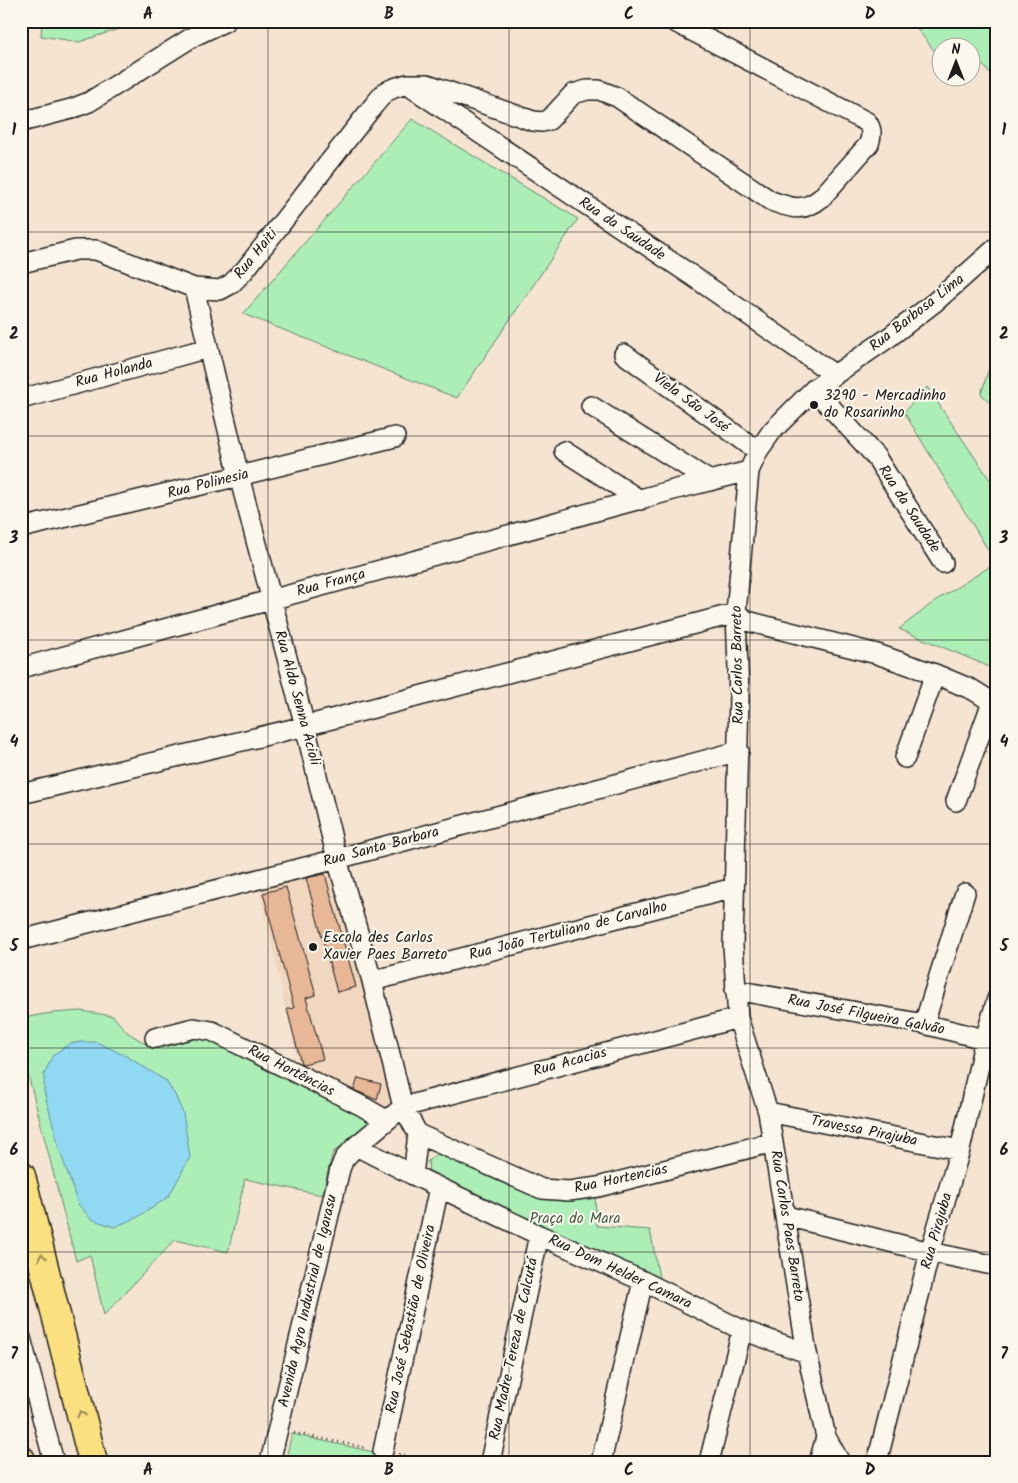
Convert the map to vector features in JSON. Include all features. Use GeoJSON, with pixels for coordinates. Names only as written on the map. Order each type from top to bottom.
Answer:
{"type":"FeatureCollection","features":[{"type":"Feature","properties":{"kind":"highway"},"geometry":{"type":"LineString","coordinates":[[21,1176],[93,1462]]}},
{"type":"Feature","properties":{"kind":"street"},"geometry":{"type":"LineString","coordinates":[[21,122],[71,109],[89,102],[194,36],[226,21]]}},
{"type":"Feature","properties":{"kind":"street"},"geometry":{"type":"LineString","coordinates":[[407,84],[427,84],[533,121],[542,122],[549,120],[573,94],[587,90],[599,90],[617,97],[771,201],[792,208],[814,205],[869,144],[872,135],[870,127],[866,122],[673,21]]}},
{"type":"Feature","properties":{"kind":"street","name":"Rua Haiti"},"geometry":{"type":"LineString","coordinates":[[21,263],[76,250],[96,250],[194,288],[220,290],[231,284],[244,272],[374,105],[386,92],[407,84]]}},
{"type":"Feature","properties":{"kind":"street","name":"Rua da Saudade"},"geometry":{"type":"LineString","coordinates":[[407,84],[691,275],[835,375]]}},
{"type":"Feature","properties":{"kind":"street","name":"Rua Barbosa Lima"},"geometry":{"type":"LineString","coordinates":[[835,375],[935,302],[997,246]]}},
{"type":"Feature","properties":{"kind":"street","name":"Rua Aldo Senna Acioli"},"geometry":{"type":"LineString","coordinates":[[194,288],[239,476],[306,726],[337,859],[372,981],[403,1107]]}},
{"type":"Feature","properties":{"kind":"street","name":"Rua Holanda"},"geometry":{"type":"LineString","coordinates":[[21,399],[208,348]]}},
{"type":"Feature","properties":{"kind":"street","name":"Viela São José"},"geometry":{"type":"LineString","coordinates":[[624,354],[758,451]]}},
{"type":"Feature","properties":{"kind":"street","name":"Rua Carlos Barreto"},"geometry":{"type":"LineString","coordinates":[[735,990],[733,946],[740,696],[736,613],[749,471],[758,451],[772,431],[814,389],[835,375]]}},
{"type":"Feature","properties":{"kind":"street","name":"Rua da Saudade"},"geometry":{"type":"LineString","coordinates":[[814,389],[876,457],[943,563]]}},
{"type":"Feature","properties":{"kind":"street"},"geometry":{"type":"LineString","coordinates":[[591,406],[710,481]]}},
{"type":"Feature","properties":{"kind":"street","name":"Rua Polinesia"},"geometry":{"type":"LineString","coordinates":[[21,528],[395,437]]}},
{"type":"Feature","properties":{"kind":"street"},"geometry":{"type":"LineString","coordinates":[[564,451],[640,500]]}},
{"type":"Feature","properties":{"kind":"street","name":"Rua França"},"geometry":{"type":"LineString","coordinates":[[21,668],[749,471]]}},
{"type":"Feature","properties":{"kind":"street"},"geometry":{"type":"LineString","coordinates":[[21,794],[306,726],[736,613],[746,622],[877,654],[935,674],[973,690],[994,704],[956,801]]}},
{"type":"Feature","properties":{"kind":"street"},"geometry":{"type":"LineString","coordinates":[[905,758],[935,674]]}},
{"type":"Feature","properties":{"kind":"street","name":"Rua Santa Barbara"},"geometry":{"type":"LineString","coordinates":[[21,940],[337,859],[739,751]]}},
{"type":"Feature","properties":{"kind":"street","name":"Rua João Tertuliano de Carvalho"},"geometry":{"type":"LineString","coordinates":[[372,981],[734,888]]}},
{"type":"Feature","properties":{"kind":"street"},"geometry":{"type":"LineString","coordinates":[[924,1024],[965,893]]}},
{"type":"Feature","properties":{"kind":"street","name":"Rua Carlos Paes Barreto"},"geometry":{"type":"LineString","coordinates":[[735,990],[738,1018],[768,1112],[807,1353],[826,1436],[840,1462]]}},
{"type":"Feature","properties":{"kind":"street","name":"Rua José Filgueira Galvão"},"geometry":{"type":"LineString","coordinates":[[735,990],[924,1024],[991,1041]]}},
{"type":"Feature","properties":{"kind":"street","name":"Rua Pirajuba"},"geometry":{"type":"LineString","coordinates":[[877,1462],[930,1252],[991,1041],[997,1000]]}},
{"type":"Feature","properties":{"kind":"street","name":"Rua Acacias"},"geometry":{"type":"LineString","coordinates":[[403,1107],[738,1018]]}},
{"type":"Feature","properties":{"kind":"street","name":"Rua Hortências"},"geometry":{"type":"LineString","coordinates":[[155,1038],[194,1028],[212,1030],[386,1120]]}},
{"type":"Feature","properties":{"kind":"street"},"geometry":{"type":"LineString","coordinates":[[403,1107],[418,1134],[413,1175]]}},
{"type":"Feature","properties":{"kind":"street","name":"Avenida Agro Industrial de Igarasu"},"geometry":{"type":"LineString","coordinates":[[270,1462],[340,1169],[344,1159],[356,1146],[403,1107]]}},
{"type":"Feature","properties":{"kind":"street","name":"Travessa Pirajuba"},"geometry":{"type":"LineString","coordinates":[[768,1112],[960,1150]]}},
{"type":"Feature","properties":{"kind":"street","name":"Rua Hortencias"},"geometry":{"type":"LineString","coordinates":[[418,1134],[542,1189],[569,1191],[598,1187],[773,1142]]}},
{"type":"Feature","properties":{"kind":"street","name":"Rua Dom Helder Camara"},"geometry":{"type":"LineString","coordinates":[[356,1146],[413,1175],[539,1235],[643,1281],[742,1330],[807,1353]]}},
{"type":"Feature","properties":{"kind":"street","name":"Rua José Sebastião de Oliveira"},"geometry":{"type":"LineString","coordinates":[[383,1451],[439,1187]]}},
{"type":"Feature","properties":{"kind":"street"},"geometry":{"type":"LineString","coordinates":[[786,1216],[930,1252],[997,1266]]}},
{"type":"Feature","properties":{"kind":"street","name":"Rua Madre Tereza de Calcutá"},"geometry":{"type":"LineString","coordinates":[[490,1462],[539,1235]]}},
{"type":"Feature","properties":{"kind":"street"},"geometry":{"type":"LineString","coordinates":[[601,1462],[643,1281]]}},
{"type":"Feature","properties":{"kind":"street"},"geometry":{"type":"LineString","coordinates":[[708,1462],[742,1330]]}},
{"type":"Feature","properties":{"kind":"street"},"geometry":{"type":"LineString","coordinates":[[21,1338],[54,1462]]}},
{"type":"Feature","properties":{"kind":"street"},"geometry":{"type":"LineString","coordinates":[[819,1462],[826,1436]]}},
{"type":"Feature","properties":{"kind":"path"},"geometry":{"type":"LineString","coordinates":[[278,1430],[434,1462]]}},
{"type":"Feature","properties":{"kind":"shaded area","name":"Escola des Carlos Xavier Paes Barreto"},"geometry":{"type":"Polygon","coordinates":[[[331,863],[395,1101],[377,1111],[299,1067],[258,885],[331,863]]]}},
{"type":"Feature","properties":{"kind":"green space"},"geometry":{"type":"Polygon","coordinates":[[[42,21],[143,21],[79,42],[41,36],[42,21]]]}},
{"type":"Feature","properties":{"kind":"green space"},"geometry":{"type":"Polygon","coordinates":[[[911,21],[997,21],[997,74],[994,77],[980,62],[980,38],[930,38],[930,45],[911,21]]]}},
{"type":"Feature","properties":{"kind":"green space"},"geometry":{"type":"Polygon","coordinates":[[[412,119],[578,219],[457,398],[243,314],[412,119]]]}},
{"type":"Feature","properties":{"kind":"green space"},"geometry":{"type":"Polygon","coordinates":[[[997,342],[997,409],[981,394],[997,342]]]}},
{"type":"Feature","properties":{"kind":"green space"},"geometry":{"type":"Polygon","coordinates":[[[927,387],[997,490],[997,672],[983,664],[899,629],[938,599],[996,563],[904,412],[927,387]]]}},
{"type":"Feature","properties":{"kind":"green space"},"geometry":{"type":"Polygon","coordinates":[[[81,1011],[113,1016],[127,1032],[149,1046],[179,1035],[196,1034],[372,1117],[372,1127],[333,1152],[322,1195],[245,1179],[228,1252],[175,1240],[104,1315],[90,1255],[76,1261],[21,1047],[21,1018],[81,1011]]]}},
{"type":"Feature","properties":{"kind":"green space","name":"Praça do Mara"},"geometry":{"type":"Polygon","coordinates":[[[437,1153],[537,1198],[595,1197],[597,1226],[650,1230],[660,1282],[429,1173],[428,1161],[437,1153]]]}},
{"type":"Feature","properties":{"kind":"green space"},"geometry":{"type":"Polygon","coordinates":[[[292,1434],[419,1462],[285,1462],[292,1434]]]}},
{"type":"Feature","properties":{"kind":"water"},"geometry":{"type":"Polygon","coordinates":[[[96,1042],[105,1046],[128,1057],[166,1081],[183,1113],[190,1157],[168,1197],[136,1218],[114,1227],[91,1219],[78,1204],[60,1151],[44,1091],[44,1074],[53,1055],[69,1044],[96,1042]]]}},
{"type":"Feature","properties":{"kind":"building"},"geometry":{"type":"Polygon","coordinates":[[[325,874],[356,987],[337,992],[306,878],[325,874]]]}},
{"type":"Feature","properties":{"kind":"building"},"geometry":{"type":"Polygon","coordinates":[[[286,887],[316,995],[306,998],[323,1059],[303,1064],[301,1063],[287,1009],[294,1008],[263,893],[286,887]]]}},
{"type":"Feature","properties":{"kind":"building"},"geometry":{"type":"Polygon","coordinates":[[[358,1078],[381,1084],[377,1100],[354,1090],[358,1078]]]}},
{"type":"Feature","properties":{"kind":"place","name":"3290 - Mercadinho do Rosarinho"},"geometry":{"type":"Point","coordinates":[814,405]}},
{"type":"Feature","properties":{"kind":"place","name":"Escola des Carlos Xavier Paes Barreto"},"geometry":{"type":"Point","coordinates":[313,947]}}]}
